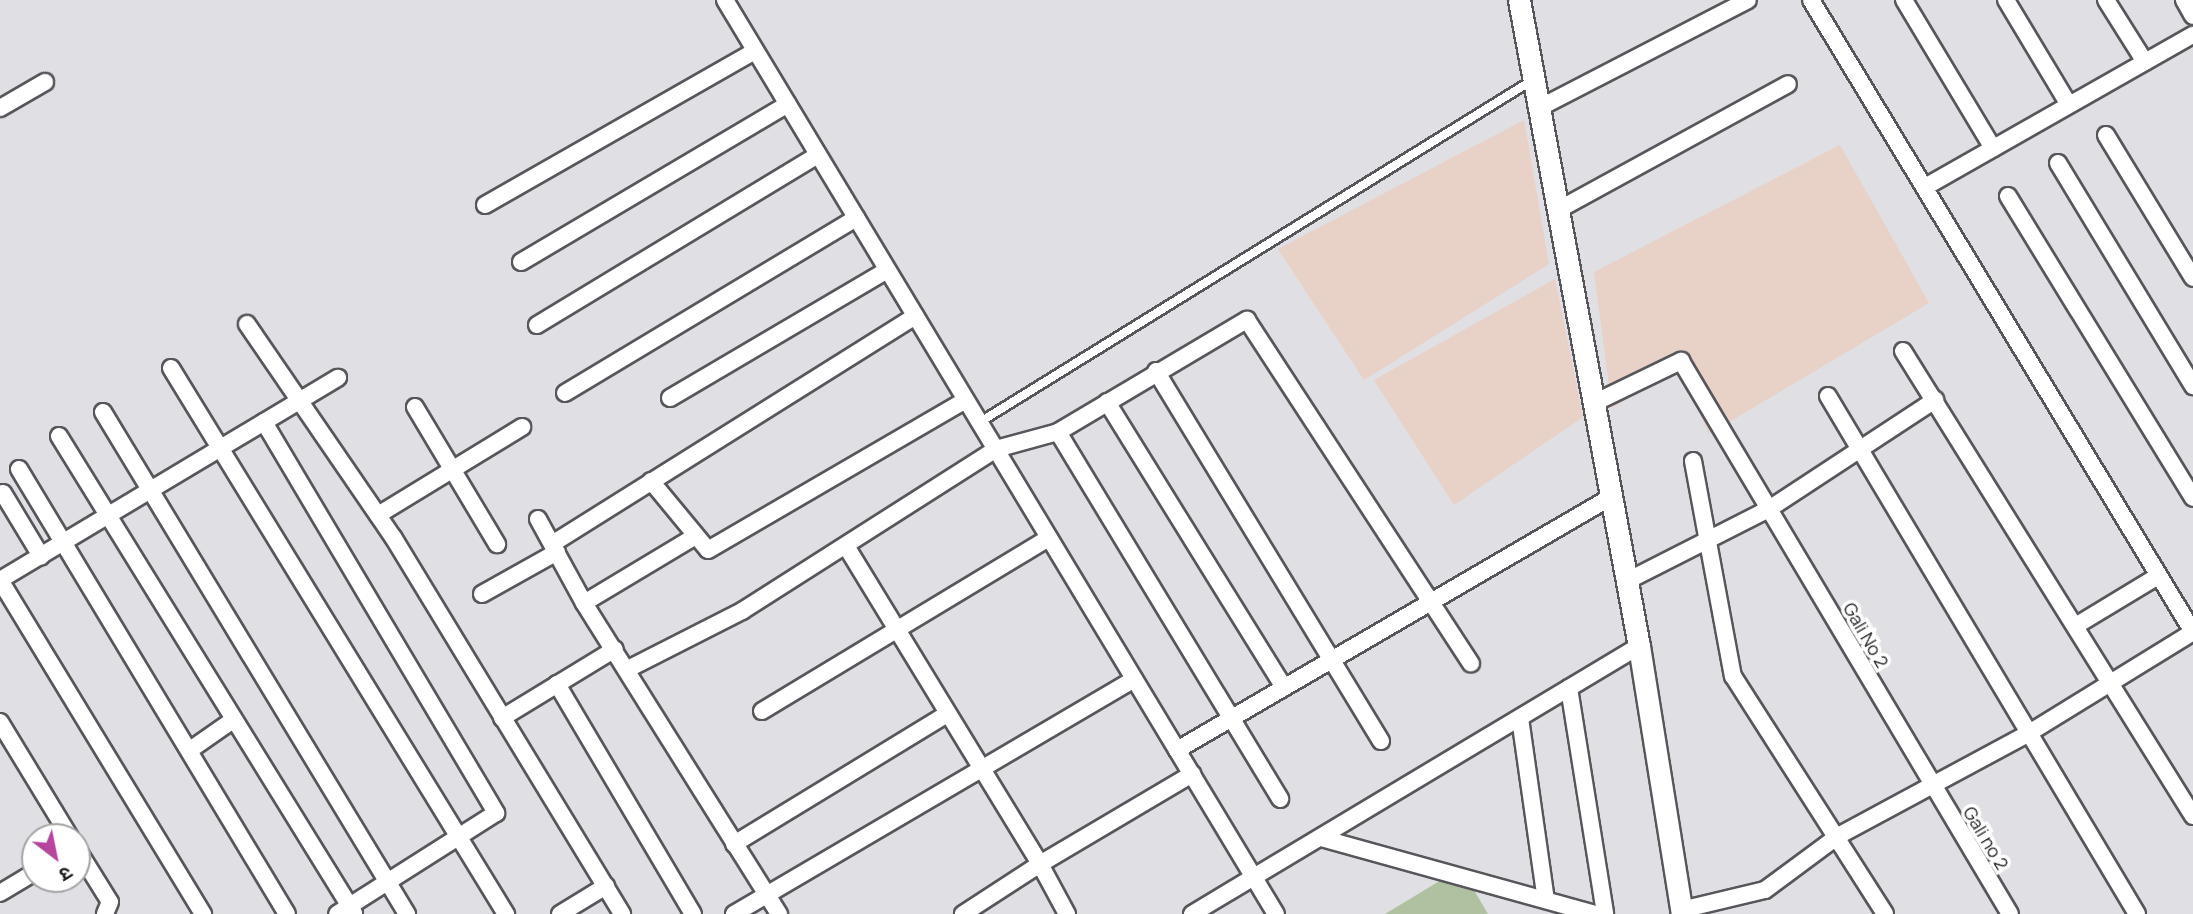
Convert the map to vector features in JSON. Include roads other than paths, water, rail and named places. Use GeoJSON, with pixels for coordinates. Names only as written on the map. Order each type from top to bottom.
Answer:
{"type":"FeatureCollection","features":[{"type":"Feature","properties":{"kind":"street"},"geometry":{"type":"LineString","coordinates":[[724,0],[1276,914]]}},
{"type":"Feature","properties":{"kind":"street"},"geometry":{"type":"LineString","coordinates":[[1519,0],[1639,646],[1682,912],[1765,890],[1838,836],[1929,782],[2029,733],[2193,632],[1811,0]]}},
{"type":"Feature","properties":{"kind":"street"},"geometry":{"type":"LineString","coordinates":[[1539,108],[1748,0]]}},
{"type":"Feature","properties":{"kind":"street"},"geometry":{"type":"LineString","coordinates":[[1904,0],[1993,148]]}},
{"type":"Feature","properties":{"kind":"street"},"geometry":{"type":"LineString","coordinates":[[2006,0],[2069,105]]}},
{"type":"Feature","properties":{"kind":"street"},"geometry":{"type":"LineString","coordinates":[[2106,0],[2145,62]]}},
{"type":"Feature","properties":{"kind":"street"},"geometry":{"type":"LineString","coordinates":[[2184,0],[2193,16]]}},
{"type":"Feature","properties":{"kind":"street"},"geometry":{"type":"LineString","coordinates":[[1925,187],[2145,62],[2191,41]]}},
{"type":"Feature","properties":{"kind":"street"},"geometry":{"type":"LineString","coordinates":[[485,205],[755,51]]}},
{"type":"Feature","properties":{"kind":"street"},"geometry":{"type":"LineString","coordinates":[[0,108],[45,82]]}},
{"type":"Feature","properties":{"kind":"street"},"geometry":{"type":"LineString","coordinates":[[1558,210],[1788,84]]}},
{"type":"Feature","properties":{"kind":"street"},"geometry":{"type":"LineString","coordinates":[[521,262],[788,104]]}},
{"type":"Feature","properties":{"kind":"street"},"geometry":{"type":"LineString","coordinates":[[2106,135],[2193,278]]}},
{"type":"Feature","properties":{"kind":"street"},"geometry":{"type":"LineString","coordinates":[[537,325],[818,155]]}},
{"type":"Feature","properties":{"kind":"street"},"geometry":{"type":"LineString","coordinates":[[2058,163],[2193,386]]}},
{"type":"Feature","properties":{"kind":"street"},"geometry":{"type":"LineString","coordinates":[[2008,197],[2193,498]]}},
{"type":"Feature","properties":{"kind":"street"},"geometry":{"type":"LineString","coordinates":[[565,393],[856,218]]}},
{"type":"Feature","properties":{"kind":"street"},"geometry":{"type":"LineString","coordinates":[[670,398],[887,270]]}},
{"type":"Feature","properties":{"kind":"street"},"geometry":{"type":"LineString","coordinates":[[482,594],[651,481],[915,316]]}},
{"type":"Feature","properties":{"kind":"street"},"geometry":{"type":"LineString","coordinates":[[628,669],[741,611],[996,449],[1058,432],[1156,371],[1247,320],[1433,600],[1471,663]]}},
{"type":"Feature","properties":{"kind":"street"},"geometry":{"type":"LineString","coordinates":[[247,324],[378,515],[622,914]]}},
{"type":"Feature","properties":{"kind":"street"},"geometry":{"type":"LineString","coordinates":[[1903,351],[2077,625],[2193,816]]}},
{"type":"Feature","properties":{"kind":"street","name":"Gali No 2"},"geometry":{"type":"LineString","coordinates":[[1594,403],[1681,361],[1929,782]]}},
{"type":"Feature","properties":{"kind":"street"},"geometry":{"type":"LineString","coordinates":[[171,368],[459,842],[506,914]]}},
{"type":"Feature","properties":{"kind":"street"},"geometry":{"type":"LineString","coordinates":[[1156,371],[1381,741]]}},
{"type":"Feature","properties":{"kind":"street"},"geometry":{"type":"LineString","coordinates":[[203,914],[0,580],[338,378]]}},
{"type":"Feature","properties":{"kind":"street"},"geometry":{"type":"LineString","coordinates":[[1828,396],[2137,914]]}},
{"type":"Feature","properties":{"kind":"street"},"geometry":{"type":"LineString","coordinates":[[651,481],[703,549],[715,548],[966,400]]}},
{"type":"Feature","properties":{"kind":"street"},"geometry":{"type":"LineString","coordinates":[[1627,581],[1769,509],[1936,400]]}},
{"type":"Feature","properties":{"kind":"street"},"geometry":{"type":"LineString","coordinates":[[1107,402],[1284,688]]}},
{"type":"Feature","properties":{"kind":"street"},"geometry":{"type":"LineString","coordinates":[[415,407],[497,544]]}},
{"type":"Feature","properties":{"kind":"street"},"geometry":{"type":"LineString","coordinates":[[103,412],[153,490],[407,914]]}},
{"type":"Feature","properties":{"kind":"street"},"geometry":{"type":"LineString","coordinates":[[59,436],[347,911],[459,842],[496,811],[264,422]]}},
{"type":"Feature","properties":{"kind":"street"},"geometry":{"type":"LineString","coordinates":[[378,515],[451,467],[522,427]]}},
{"type":"Feature","properties":{"kind":"street"},"geometry":{"type":"LineString","coordinates":[[1058,432],[1280,799]]}},
{"type":"Feature","properties":{"kind":"street"},"geometry":{"type":"LineString","coordinates":[[1693,461],[1733,676],[1838,836],[1885,914]]}},
{"type":"Feature","properties":{"kind":"street"},"geometry":{"type":"LineString","coordinates":[[19,469],[65,541],[287,914]]}},
{"type":"Feature","properties":{"kind":"street"},"geometry":{"type":"LineString","coordinates":[[3,493],[41,556]]}},
{"type":"Feature","properties":{"kind":"street"},"geometry":{"type":"LineString","coordinates":[[1177,750],[1611,497]]}},
{"type":"Feature","properties":{"kind":"street"},"geometry":{"type":"LineString","coordinates":[[538,519],[584,603],[628,669],[733,844],[779,914]]}},
{"type":"Feature","properties":{"kind":"street"},"geometry":{"type":"LineString","coordinates":[[584,603],[694,537]]}},
{"type":"Feature","properties":{"kind":"street"},"geometry":{"type":"LineString","coordinates":[[762,711],[1049,538]]}},
{"type":"Feature","properties":{"kind":"street"},"geometry":{"type":"LineString","coordinates":[[846,546],[978,770],[1040,864],[1068,914]]}},
{"type":"Feature","properties":{"kind":"street"},"geometry":{"type":"LineString","coordinates":[[2077,625],[2158,576]]}},
{"type":"Feature","properties":{"kind":"street"},"geometry":{"type":"LineString","coordinates":[[1192,914],[1639,646]]}},
{"type":"Feature","properties":{"kind":"street"},"geometry":{"type":"LineString","coordinates":[[502,718],[615,649]]}},
{"type":"Feature","properties":{"kind":"street"},"geometry":{"type":"LineString","coordinates":[[734,914],[1134,679]]}},
{"type":"Feature","properties":{"kind":"street"},"geometry":{"type":"LineString","coordinates":[[557,684],[693,914]]}},
{"type":"Feature","properties":{"kind":"street"},"geometry":{"type":"LineString","coordinates":[[1569,688],[1605,914]]}},
{"type":"Feature","properties":{"kind":"street"},"geometry":{"type":"LineString","coordinates":[[733,844],[945,715]]}},
{"type":"Feature","properties":{"kind":"street"},"geometry":{"type":"LineString","coordinates":[[1520,718],[1546,900]]}},
{"type":"Feature","properties":{"kind":"street"},"geometry":{"type":"LineString","coordinates":[[190,750],[233,720]]}},
{"type":"Feature","properties":{"kind":"street"},"geometry":{"type":"LineString","coordinates":[[0,722],[61,823]]}},
{"type":"Feature","properties":{"kind":"street"},"geometry":{"type":"LineString","coordinates":[[963,914],[1040,864],[1192,774]]}},
{"type":"Feature","properties":{"kind":"street","name":"Gali no 2"},"geometry":{"type":"LineString","coordinates":[[1929,782],[2010,914]]}},
{"type":"Feature","properties":{"kind":"street"},"geometry":{"type":"LineString","coordinates":[[1321,838],[1595,914]]}},
{"type":"Feature","properties":{"kind":"street"},"geometry":{"type":"LineString","coordinates":[[91,871],[110,902],[105,914]]}},
{"type":"Feature","properties":{"kind":"street"},"geometry":{"type":"LineString","coordinates":[[0,893],[21,880]]}},
{"type":"Feature","properties":{"kind":"street"},"geometry":{"type":"LineString","coordinates":[[560,914],[606,886]]}},
{"type":"Feature","properties":{"kind":"lane"},"geometry":{"type":"LineString","coordinates":[[979,422],[1534,79]]}}]}
